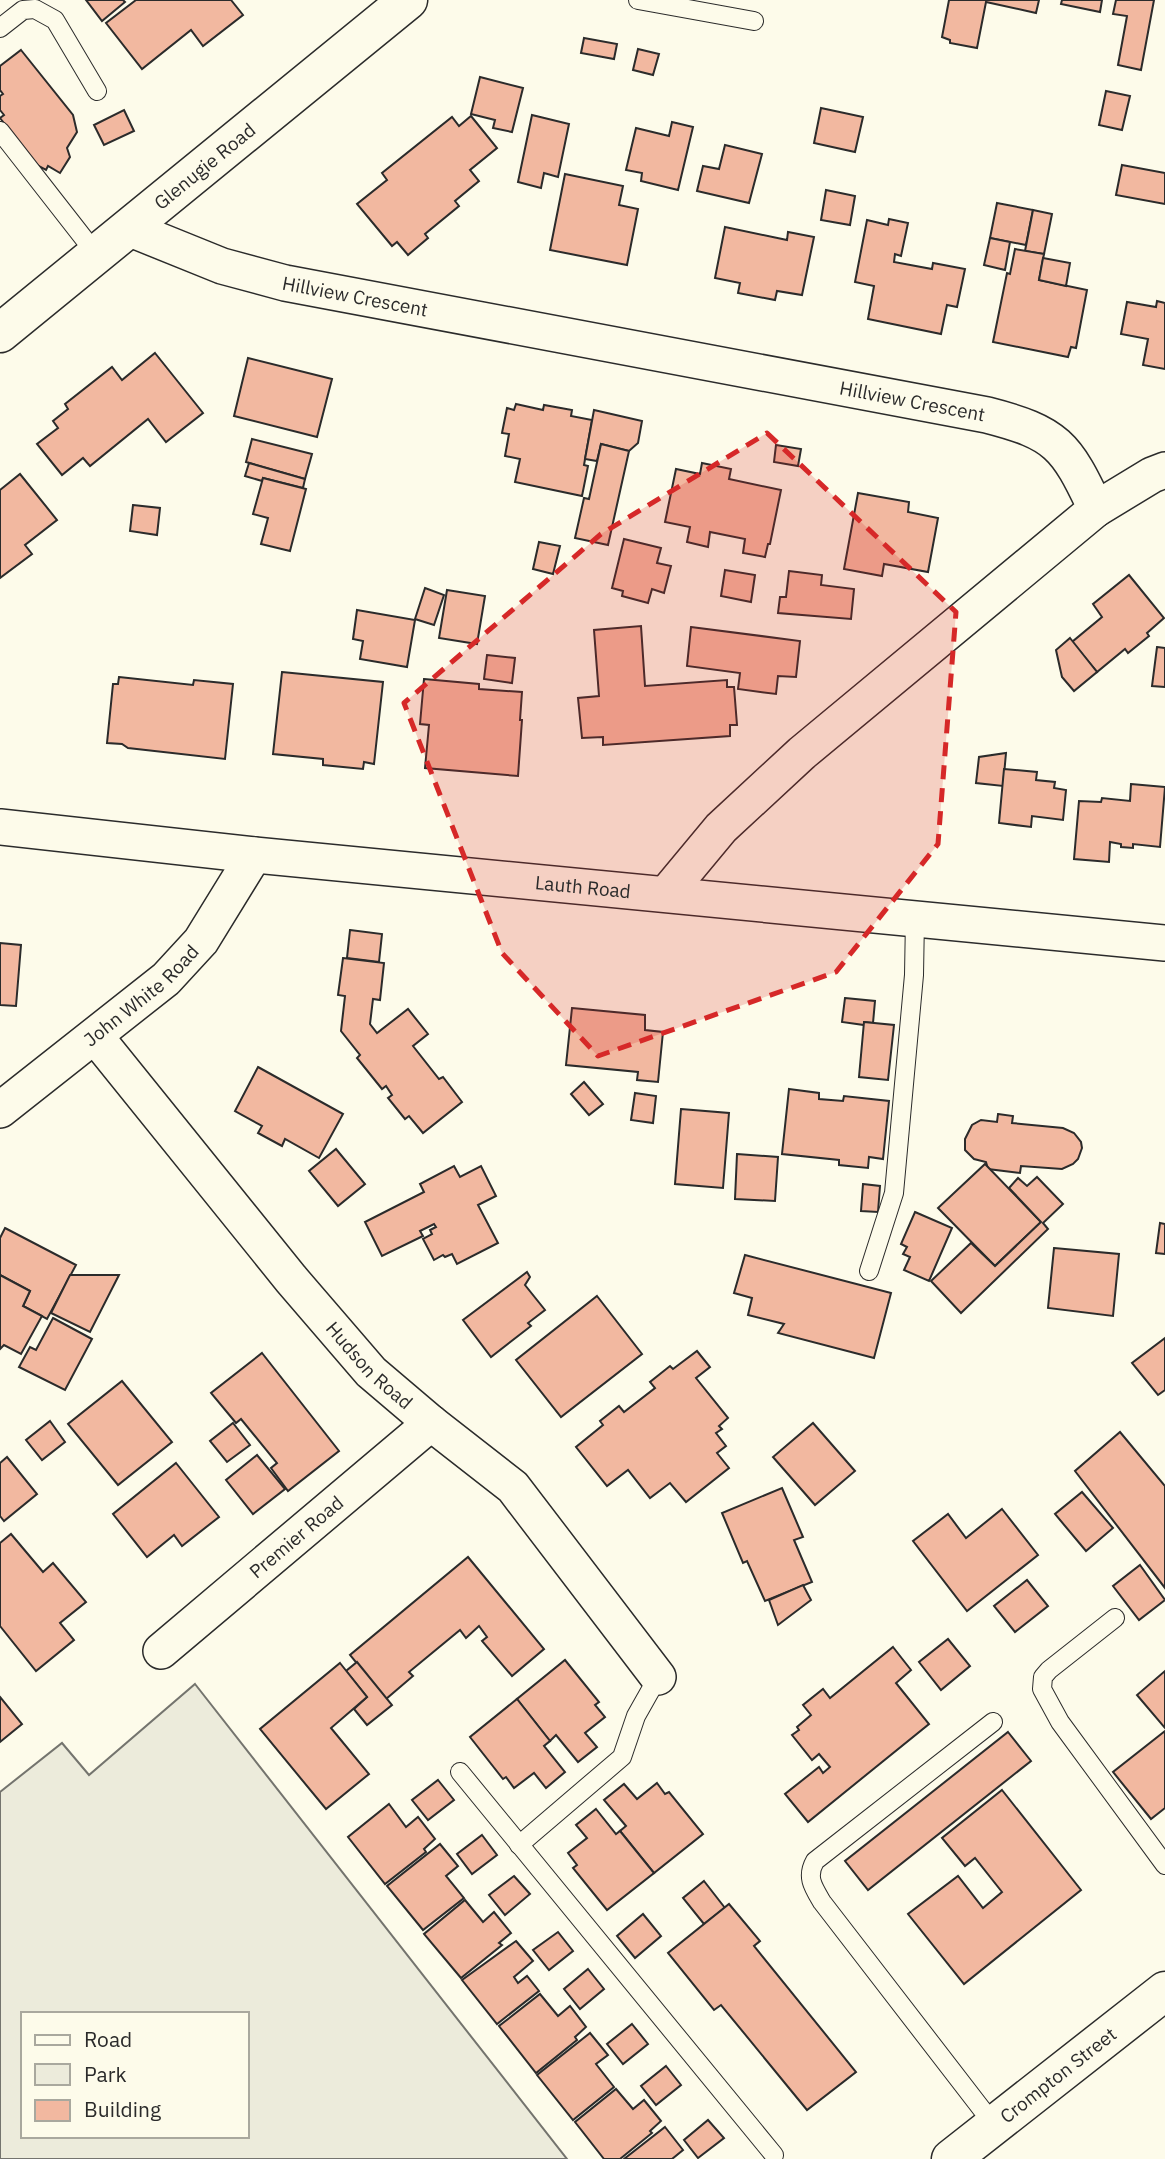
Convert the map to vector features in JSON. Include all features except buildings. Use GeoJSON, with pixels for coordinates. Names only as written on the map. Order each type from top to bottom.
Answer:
{"type":"FeatureCollection","features":[{"type":"Feature","properties":{"kind":"street","name":"Glenugie Road"},"geometry":{"type":"LineString","coordinates":[[0,332],[408,0]]}},
{"type":"Feature","properties":{"kind":"street","name":"Hillview Crescent"},"geometry":{"type":"LineString","coordinates":[[128,228],[222,266],[285,283],[1019,423],[1050,438],[1071,458],[1096,509]]}},
{"type":"Feature","properties":{"kind":"street"},"geometry":{"type":"LineString","coordinates":[[667,893],[721,828],[802,753],[1096,509],[1165,470]]}},
{"type":"Feature","properties":{"kind":"street","name":"Lauth Road"},"geometry":{"type":"LineString","coordinates":[[0,827],[254,855],[1165,943]]}},
{"type":"Feature","properties":{"kind":"street","name":"John White Road"},"geometry":{"type":"LineString","coordinates":[[0,1110],[166,979],[201,941],[254,855]]}},
{"type":"Feature","properties":{"kind":"street","name":"Hudson Road"},"geometry":{"type":"LineString","coordinates":[[95,1036],[291,1279],[371,1372],[513,1487],[658,1677]]}},
{"type":"Feature","properties":{"kind":"street","name":"Premier Road"},"geometry":{"type":"LineString","coordinates":[[161,1651],[431,1423]]}},
{"type":"Feature","properties":{"kind":"street","name":"Crompton Street"},"geometry":{"type":"LineString","coordinates":[[951,2159],[1165,1991]]}},
{"type":"Feature","properties":{"kind":"lane"},"geometry":{"type":"LineString","coordinates":[[638,0],[754,21]]}},
{"type":"Feature","properties":{"kind":"lane"},"geometry":{"type":"LineString","coordinates":[[0,28],[23,10],[35,9],[55,20],[97,91]]}},
{"type":"Feature","properties":{"kind":"lane"},"geometry":{"type":"LineString","coordinates":[[0,131],[96,254]]}},
{"type":"Feature","properties":{"kind":"lane"},"geometry":{"type":"LineString","coordinates":[[869,1271],[894,1193],[914,975],[915,918]]}},
{"type":"Feature","properties":{"kind":"lane"},"geometry":{"type":"LineString","coordinates":[[1115,1618],[1049,1670],[1043,1677],[1042,1689],[1060,1722],[1165,1865]]}},
{"type":"Feature","properties":{"kind":"lane"},"geometry":{"type":"LineString","coordinates":[[519,1845],[622,1757],[636,1716],[658,1677]]}},
{"type":"Feature","properties":{"kind":"lane"},"geometry":{"type":"LineString","coordinates":[[993,1722],[815,1861],[810,1869],[810,1878],[822,1902],[994,2125]]}},
{"type":"Feature","properties":{"kind":"lane"},"geometry":{"type":"LineString","coordinates":[[460,1773],[774,2155]]}},
{"type":"Feature","properties":{"kind":"highlighted area"},"geometry":{"type":"Polygon","coordinates":[[[767,433],[956,612],[938,844],[836,972],[598,1056],[502,953],[404,703],[601,534],[767,433]]]}},
{"type":"Feature","properties":{"kind":"green space"},"geometry":{"type":"Polygon","coordinates":[[[195,1684],[567,2159],[0,2159],[0,1792],[62,1743],[89,1775],[195,1684]]]}}]}
